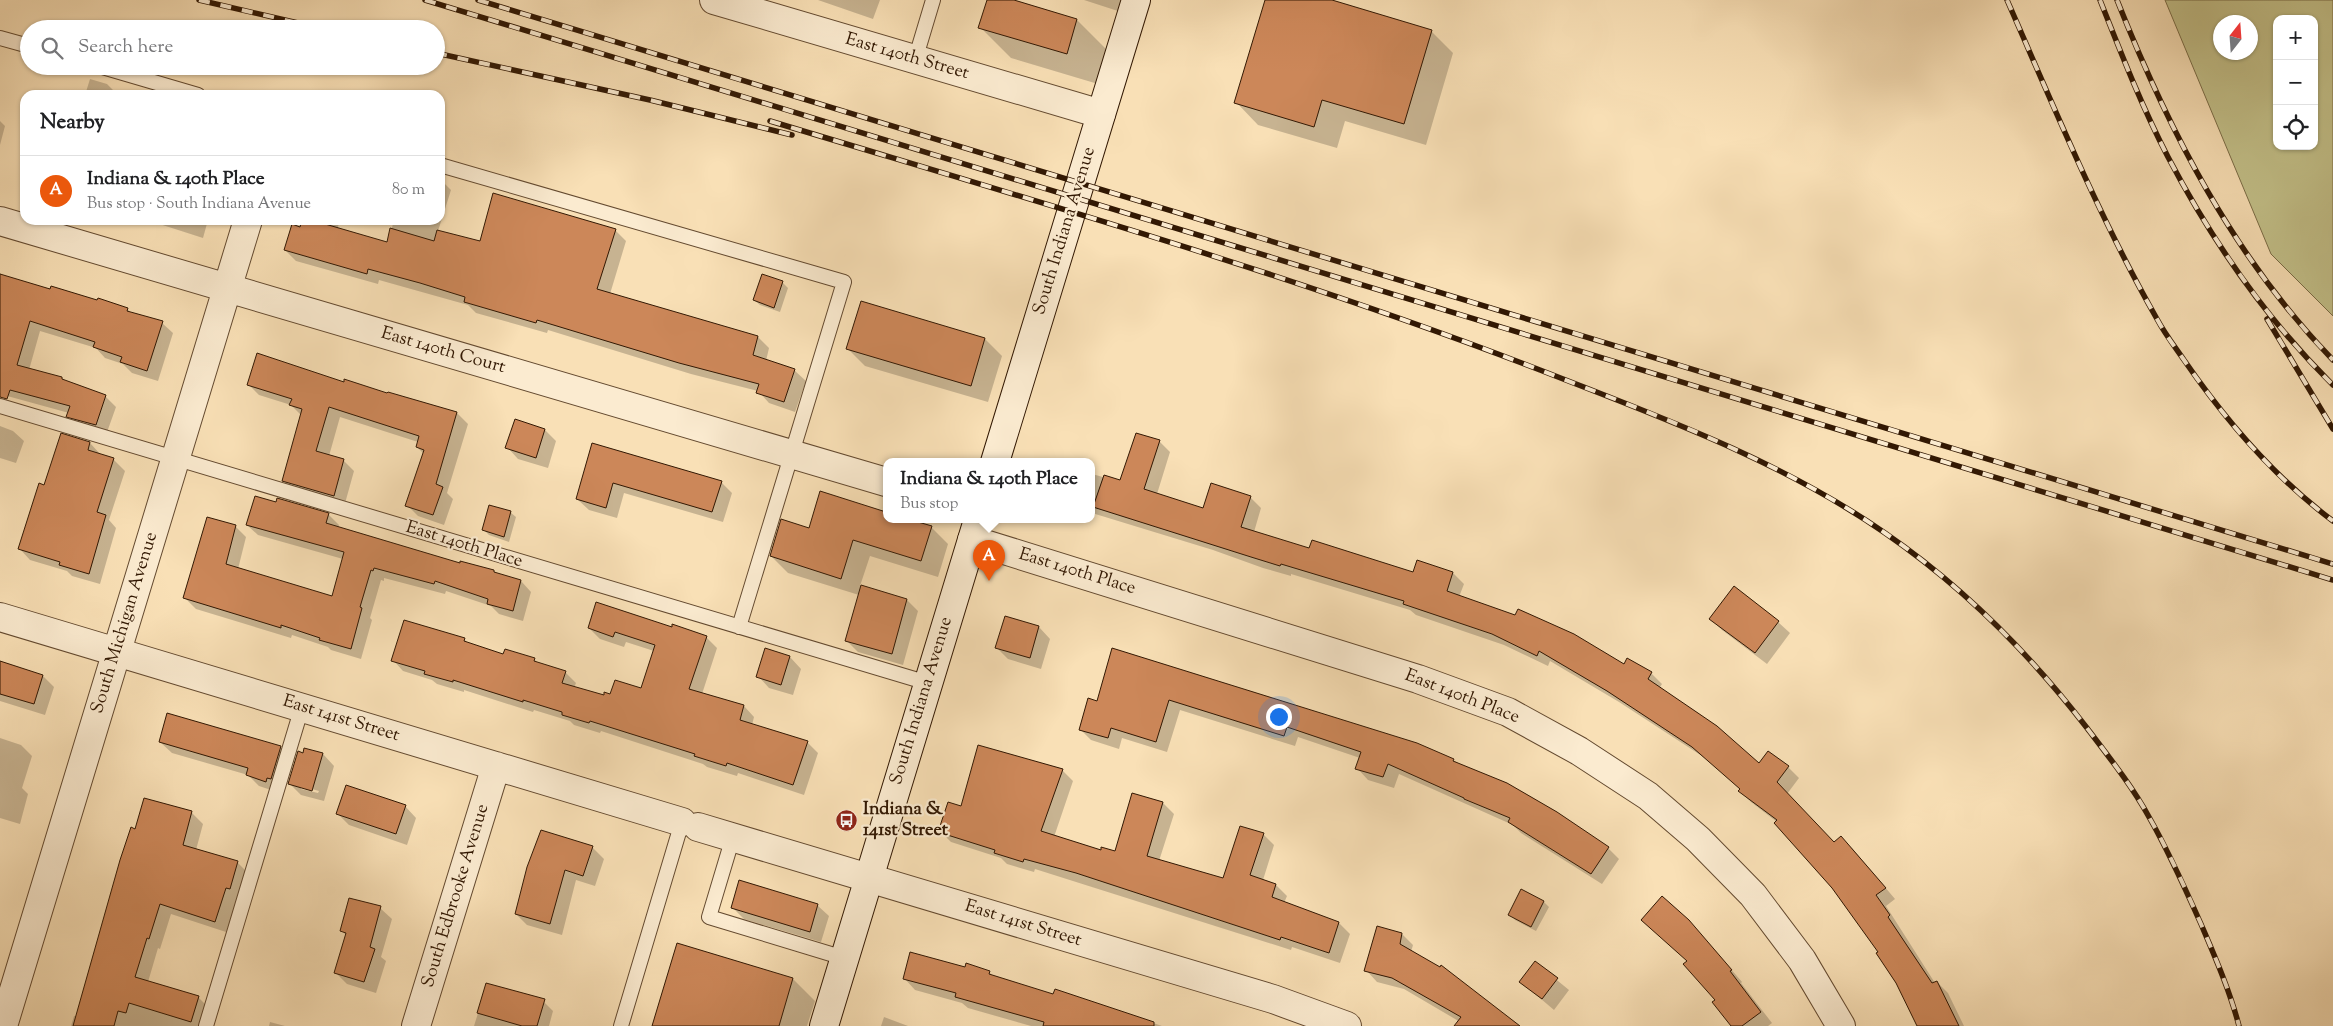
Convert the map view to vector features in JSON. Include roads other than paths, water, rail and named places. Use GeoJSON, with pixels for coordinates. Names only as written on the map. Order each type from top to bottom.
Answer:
{"type":"FeatureCollection","features":[{"type":"Feature","properties":{"kind":"street","name":"South Indiana Avenue"},"geometry":{"type":"LineString","coordinates":[[996,458],[1136,0]]}},
{"type":"Feature","properties":{"kind":"street","name":"East 140th Street"},"geometry":{"type":"LineString","coordinates":[[722,1],[1101,114]]}},
{"type":"Feature","properties":{"kind":"street","name":"East 140th Court"},"geometry":{"type":"LineString","coordinates":[[0,221],[883,481]]}},
{"type":"Feature","properties":{"kind":"street","name":"South Michigan Avenue"},"geometry":{"type":"LineString","coordinates":[[3,1026],[174,458],[246,225]]}},
{"type":"Feature","properties":{"kind":"street","name":"South Indiana Avenue"},"geometry":{"type":"LineString","coordinates":[[824,1026],[975,530]]}},
{"type":"Feature","properties":{"kind":"street","name":"East 140th Place"},"geometry":{"type":"LineString","coordinates":[[975,530],[1418,679],[1508,712],[1571,747],[1648,796],[1698,839],[1753,894],[1802,960],[1841,1026]]}},
{"type":"Feature","properties":{"kind":"street","name":"East 141st Street"},"geometry":{"type":"LineString","coordinates":[[0,617],[1264,996],[1347,1026]]}},
{"type":"Feature","properties":{"kind":"street","name":"South Edbrooke Avenue"},"geometry":{"type":"LineString","coordinates":[[416,1026],[496,766]]}},
{"type":"Feature","properties":{"kind":"lane"},"geometry":{"type":"LineString","coordinates":[[915,60],[933,0]]}},
{"type":"Feature","properties":{"kind":"lane"},"geometry":{"type":"LineString","coordinates":[[0,38],[20,44]]}},
{"type":"Feature","properties":{"kind":"lane"},"geometry":{"type":"LineString","coordinates":[[130,75],[181,90]]}},
{"type":"Feature","properties":{"kind":"lane"},"geometry":{"type":"LineString","coordinates":[[445,166],[844,282],[739,627]]}},
{"type":"Feature","properties":{"kind":"lane","name":"East 140th Place"},"geometry":{"type":"LineString","coordinates":[[0,406],[928,683]]}},
{"type":"Feature","properties":{"kind":"lane"},"geometry":{"type":"LineString","coordinates":[[206,1026],[302,707]]}},
{"type":"Feature","properties":{"kind":"lane"},"geometry":{"type":"LineString","coordinates":[[621,1026],[690,825]]}},
{"type":"Feature","properties":{"kind":"lane"},"geometry":{"type":"LineString","coordinates":[[733,837],[710,913],[844,958]]}},
{"type":"Feature","properties":{"kind":"railway"},"geometry":{"type":"LineString","coordinates":[[199,0],[285,20]]}},
{"type":"Feature","properties":{"kind":"railway"},"geometry":{"type":"LineString","coordinates":[[425,0],[2333,580]]}},
{"type":"Feature","properties":{"kind":"railway"},"geometry":{"type":"LineString","coordinates":[[478,0],[2333,564]]}},
{"type":"Feature","properties":{"kind":"railway"},"geometry":{"type":"LineString","coordinates":[[2007,0],[2096,201],[2163,330],[2200,383],[2252,447],[2291,486],[2333,521]]}},
{"type":"Feature","properties":{"kind":"railway"},"geometry":{"type":"LineString","coordinates":[[2100,0],[2149,119],[2168,157],[2203,218],[2263,306],[2333,385]]}},
{"type":"Feature","properties":{"kind":"railway"},"geometry":{"type":"LineString","coordinates":[[2117,0],[2159,97],[2207,191],[2265,279],[2297,321],[2333,360]]}},
{"type":"Feature","properties":{"kind":"railway"},"geometry":{"type":"LineString","coordinates":[[445,55],[650,100],[792,135]]}},
{"type":"Feature","properties":{"kind":"railway"},"geometry":{"type":"LineString","coordinates":[[770,121],[1158,238],[1350,301],[1445,335],[1540,370],[1717,441],[1761,461],[1845,507],[1885,533],[1968,598],[2042,674],[2104,750],[2142,805],[2170,857],[2217,962],[2239,1026]]}},
{"type":"Feature","properties":{"kind":"railway"},"geometry":{"type":"LineString","coordinates":[[2267,319],[2333,429]]}},
{"type":"Feature","properties":{"kind":"place","name":"Indiana & 140th Place"},"geometry":{"type":"Point","coordinates":[989,581]}},
{"type":"Feature","properties":{"kind":"place","name":"Indiana & 141st Street"},"geometry":{"type":"Point","coordinates":[847,820]}}]}
